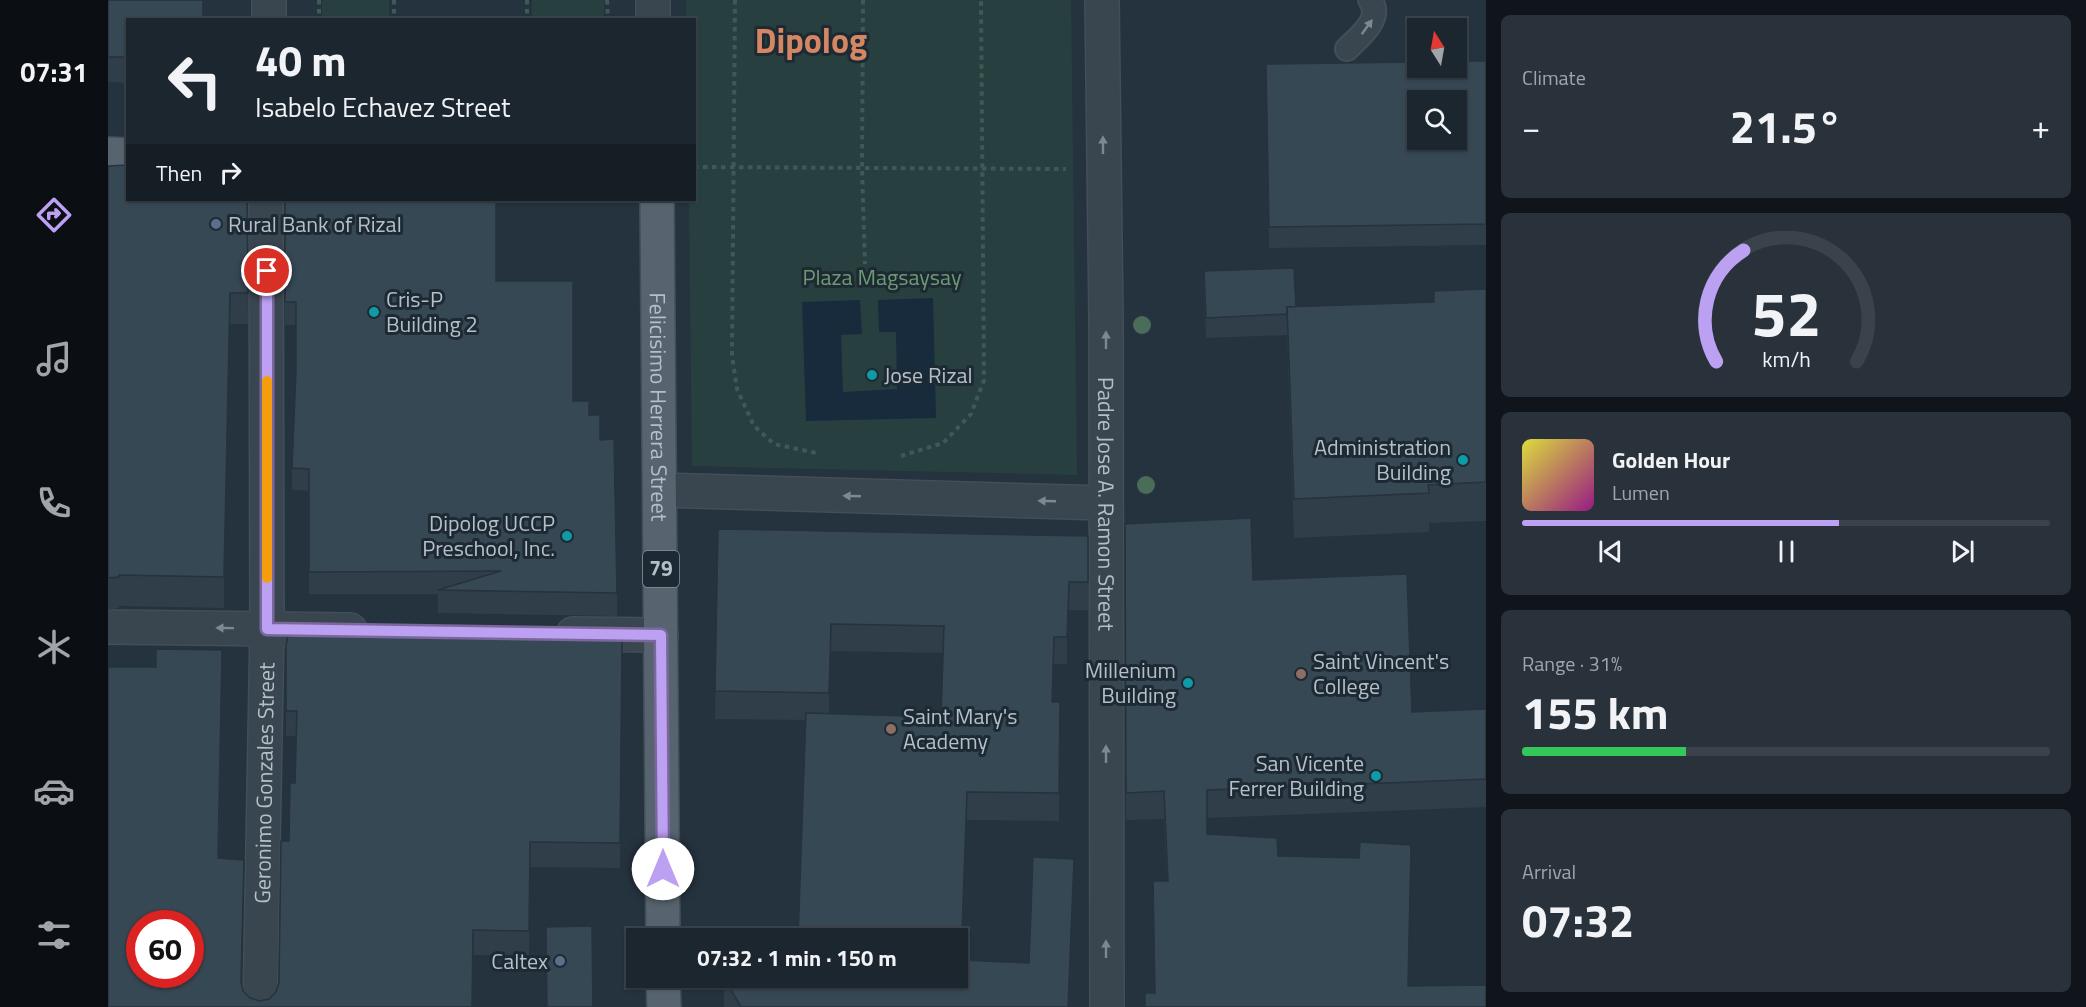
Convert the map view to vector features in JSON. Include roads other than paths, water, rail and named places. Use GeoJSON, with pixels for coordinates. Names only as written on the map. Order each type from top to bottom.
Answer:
{"type":"FeatureCollection","features":[{"type":"Feature","properties":{"kind":"main road"},"geometry":{"type":"LineString","coordinates":[[108,154],[126,155]]}},
{"type":"Feature","properties":{"kind":"main road","name":"Felicisimo Herrera Street"},"geometry":{"type":"LineString","coordinates":[[657,201],[663,928]]}},
{"type":"Feature","properties":{"kind":"main road"},"geometry":{"type":"LineString","coordinates":[[663,988],[663,1007]]}},
{"type":"Feature","properties":{"kind":"street"},"geometry":{"type":"LineString","coordinates":[[269,0],[269,18]]}},
{"type":"Feature","properties":{"kind":"street"},"geometry":{"type":"LineString","coordinates":[[653,0],[653,18]]}},
{"type":"Feature","properties":{"kind":"street","name":"Padre Jose A. Ramon Street"},"geometry":{"type":"LineString","coordinates":[[1102,0],[1106,319],[1107,1007]]}},
{"type":"Feature","properties":{"kind":"street","name":"Geronimo Gonzales Street"},"geometry":{"type":"LineString","coordinates":[[260,1007],[267,629],[266,201]]}},
{"type":"Feature","properties":{"kind":"street"},"geometry":{"type":"LineString","coordinates":[[661,490],[1106,503]]}},
{"type":"Feature","properties":{"kind":"street"},"geometry":{"type":"LineString","coordinates":[[108,627],[375,630]]}},
{"type":"Feature","properties":{"kind":"street"},"geometry":{"type":"LineString","coordinates":[[542,633],[661,635]]}},
{"type":"Feature","properties":{"kind":"lane"},"geometry":{"type":"LineString","coordinates":[[1347,49],[1365,31],[1373,19],[1373,5],[1370,0]]}},
{"type":"Feature","properties":{"kind":"water"},"geometry":{"type":"Polygon","coordinates":[[[933,298],[936,418],[806,421],[802,302],[860,300],[862,334],[841,335],[843,392],[897,389],[896,332],[879,332],[878,300],[933,298]]]}},
{"type":"Feature","properties":{"kind":"place","name":"Rural Bank of Rizal"},"geometry":{"type":"Point","coordinates":[216,224]}},
{"type":"Feature","properties":{"kind":"place","name":"Cris-P Building 2"},"geometry":{"type":"Point","coordinates":[374,312]}},
{"type":"Feature","properties":{"kind":"place","name":"Jose Rizal"},"geometry":{"type":"Point","coordinates":[872,375]}},
{"type":"Feature","properties":{"kind":"place","name":"Administration Building"},"geometry":{"type":"Point","coordinates":[1463,460]}},
{"type":"Feature","properties":{"kind":"place","name":"Dipolog UCCP Preschool, Inc."},"geometry":{"type":"Point","coordinates":[567,536]}},
{"type":"Feature","properties":{"kind":"place","name":"Saint Vincent's College"},"geometry":{"type":"Point","coordinates":[1301,674]}},
{"type":"Feature","properties":{"kind":"place","name":"Millenium Building"},"geometry":{"type":"Point","coordinates":[1188,683]}},
{"type":"Feature","properties":{"kind":"place","name":"Saint Mary's Academy"},"geometry":{"type":"Point","coordinates":[891,729]}},
{"type":"Feature","properties":{"kind":"place","name":"San Vicente Ferrer Building"},"geometry":{"type":"Point","coordinates":[1376,776]}},
{"type":"Feature","properties":{"kind":"place","name":"Caltex"},"geometry":{"type":"Point","coordinates":[560,961]}},
{"type":"Feature","properties":{"kind":"district","name":"Dipolog"},"geometry":{"type":"Point","coordinates":[811,41]}},
{"type":"Feature","properties":{"kind":"park label","name":"Plaza Magsaysay"},"geometry":{"type":"Point","coordinates":[882,277]}}]}
